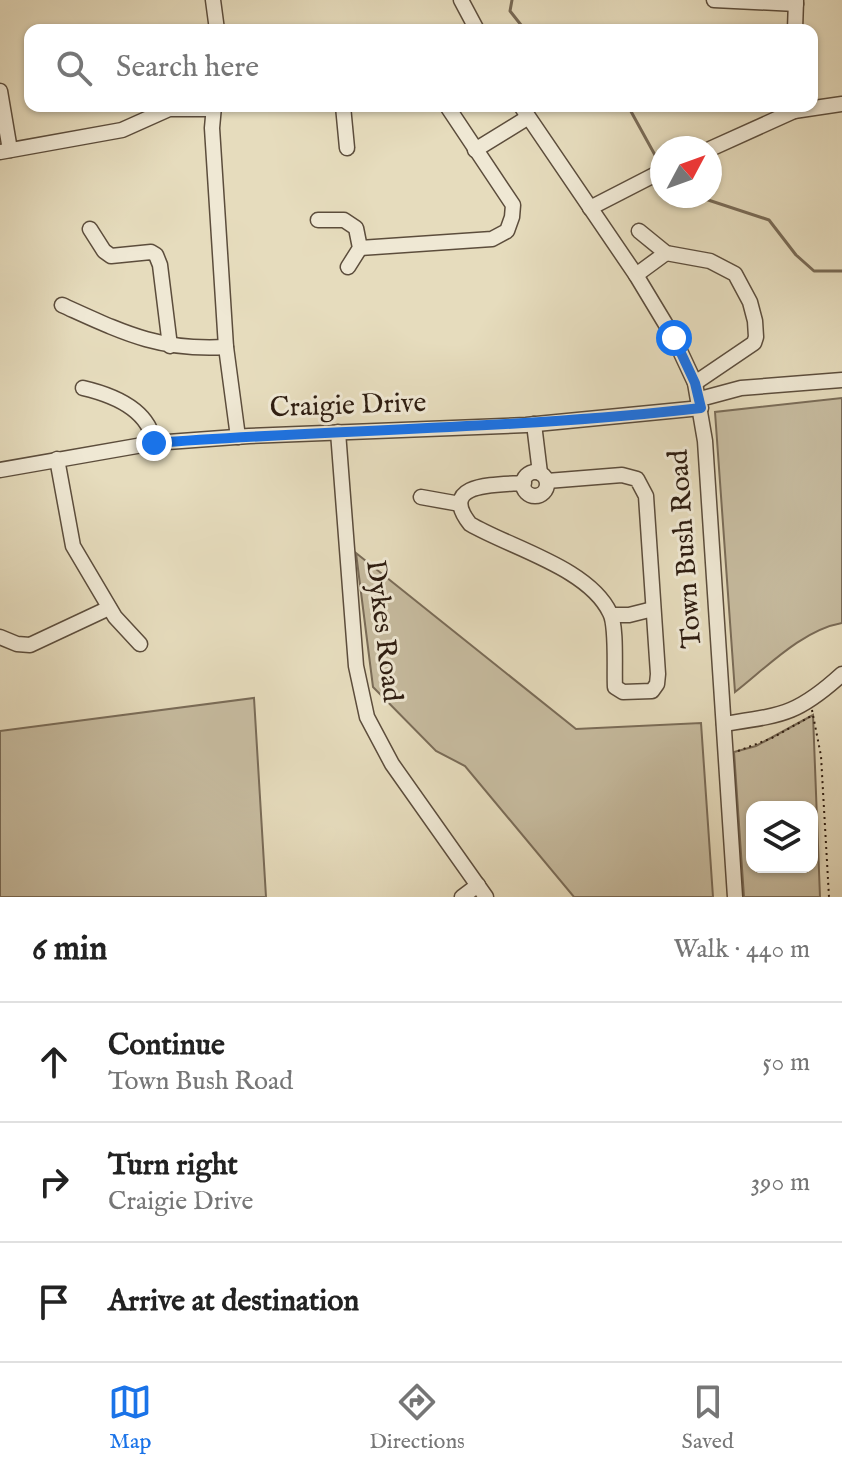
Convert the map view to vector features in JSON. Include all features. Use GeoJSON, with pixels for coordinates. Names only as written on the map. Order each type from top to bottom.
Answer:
{"type":"FeatureCollection","features":[{"type":"Feature","properties":{"kind":"street"},"geometry":{"type":"LineString","coordinates":[[213,0],[216,24]]}},
{"type":"Feature","properties":{"kind":"street"},"geometry":{"type":"LineString","coordinates":[[461,0],[474,24]]}},
{"type":"Feature","properties":{"kind":"street"},"geometry":{"type":"LineString","coordinates":[[714,0],[796,2],[795,24]]}},
{"type":"Feature","properties":{"kind":"street"},"geometry":{"type":"LineString","coordinates":[[0,91],[5,151],[122,130],[162,112]]}},
{"type":"Feature","properties":{"kind":"street"},"geometry":{"type":"LineString","coordinates":[[818,106],[842,104]]}},
{"type":"Feature","properties":{"kind":"street"},"geometry":{"type":"LineString","coordinates":[[213,112],[226,347],[241,432]]}},
{"type":"Feature","properties":{"kind":"street"},"geometry":{"type":"LineString","coordinates":[[344,112],[347,148]]}},
{"type":"Feature","properties":{"kind":"street"},"geometry":{"type":"LineString","coordinates":[[360,248],[492,239],[507,231],[513,205],[451,112]]}},
{"type":"Feature","properties":{"kind":"street"},"geometry":{"type":"LineString","coordinates":[[475,150],[524,112]]}},
{"type":"Feature","properties":{"kind":"street","name":"Town Bush Road"},"geometry":{"type":"LineString","coordinates":[[524,112],[636,275],[674,338],[695,383],[705,441],[735,897]]}},
{"type":"Feature","properties":{"kind":"street"},"geometry":{"type":"LineString","coordinates":[[722,143],[786,112]]}},
{"type":"Feature","properties":{"kind":"street"},"geometry":{"type":"LineString","coordinates":[[590,208],[650,177]]}},
{"type":"Feature","properties":{"kind":"street"},"geometry":{"type":"LineString","coordinates":[[318,220],[350,222],[356,228],[360,248],[348,267]]}},
{"type":"Feature","properties":{"kind":"street"},"geometry":{"type":"LineString","coordinates":[[90,229],[104,251],[111,256],[151,252],[156,255],[160,265],[170,346]]}},
{"type":"Feature","properties":{"kind":"street"},"geometry":{"type":"LineString","coordinates":[[639,231],[666,253],[710,261],[735,274],[746,291],[755,321],[754,343],[695,383]]}},
{"type":"Feature","properties":{"kind":"street"},"geometry":{"type":"LineString","coordinates":[[636,275],[666,253]]}},
{"type":"Feature","properties":{"kind":"street"},"geometry":{"type":"LineString","coordinates":[[62,305],[134,338],[170,346],[226,347]]}},
{"type":"Feature","properties":{"kind":"street","name":"Craigie Drive"},"geometry":{"type":"LineString","coordinates":[[0,470],[154,443],[241,432],[338,432],[530,424],[700,404],[741,388],[842,380]]}},
{"type":"Feature","properties":{"kind":"street"},"geometry":{"type":"LineString","coordinates":[[83,388],[120,401],[149,425],[154,443]]}},
{"type":"Feature","properties":{"kind":"street"},"geometry":{"type":"LineString","coordinates":[[530,424],[535,478]]}},
{"type":"Feature","properties":{"kind":"street","name":"Dykes Road"},"geometry":{"type":"LineString","coordinates":[[338,432],[356,666],[367,717],[392,764],[482,891]]}},
{"type":"Feature","properties":{"kind":"street"},"geometry":{"type":"LineString","coordinates":[[57,459],[73,546],[109,608],[140,644]]}},
{"type":"Feature","properties":{"kind":"street"},"geometry":{"type":"LineString","coordinates":[[622,475],[637,479],[646,496],[653,583],[657,684],[652,691],[623,692],[615,687],[612,615],[591,589],[577,577],[470,524],[463,515],[460,504],[463,495],[471,489],[535,478],[622,475]]}},
{"type":"Feature","properties":{"kind":"street"},"geometry":{"type":"LineString","coordinates":[[421,497],[460,504]]}},
{"type":"Feature","properties":{"kind":"street"},"geometry":{"type":"LineString","coordinates":[[0,637],[30,645],[109,608]]}},
{"type":"Feature","properties":{"kind":"street"},"geometry":{"type":"LineString","coordinates":[[612,615],[629,615],[653,609]]}},
{"type":"Feature","properties":{"kind":"street"},"geometry":{"type":"LineString","coordinates":[[724,724],[812,708],[842,674]]}},
{"type":"Feature","properties":{"kind":"street"},"geometry":{"type":"LineString","coordinates":[[462,897],[482,891]]}},
{"type":"Feature","properties":{"kind":"path"},"geometry":{"type":"LineString","coordinates":[[734,752],[772,738],[812,708],[826,806],[829,897]]}},
{"type":"Feature","properties":{"kind":"shaded area"},"geometry":{"type":"Polygon","coordinates":[[[842,398],[842,623],[813,633],[799,642],[735,692],[715,412],[842,398]]]}},
{"type":"Feature","properties":{"kind":"shaded area"},"geometry":{"type":"Polygon","coordinates":[[[356,553],[576,729],[701,723],[713,897],[574,897],[465,766],[436,751],[373,687],[356,553]]]}},
{"type":"Feature","properties":{"kind":"shaded area"},"geometry":{"type":"Polygon","coordinates":[[[254,698],[266,897],[0,897],[0,731],[254,698]]]}},
{"type":"Feature","properties":{"kind":"shaded area"},"geometry":{"type":"Polygon","coordinates":[[[813,715],[816,801],[746,801],[746,873],[818,873],[818,845],[820,897],[744,897],[734,752],[756,746],[813,715]]]}},
{"type":"Feature","properties":{"kind":"waterway"},"geometry":{"type":"LineString","coordinates":[[512,0],[510,11],[520,24]]}},
{"type":"Feature","properties":{"kind":"waterway"},"geometry":{"type":"LineString","coordinates":[[631,112],[650,146]]}},
{"type":"Feature","properties":{"kind":"waterway"},"geometry":{"type":"LineString","coordinates":[[722,205],[769,220],[796,255],[814,271],[842,271]]}},
{"type":"Feature","properties":{"kind":"route"},"geometry":{"type":"LineString","coordinates":[[154,443],[249,436],[526,425],[701,408],[695,383],[674,338]]}}]}
